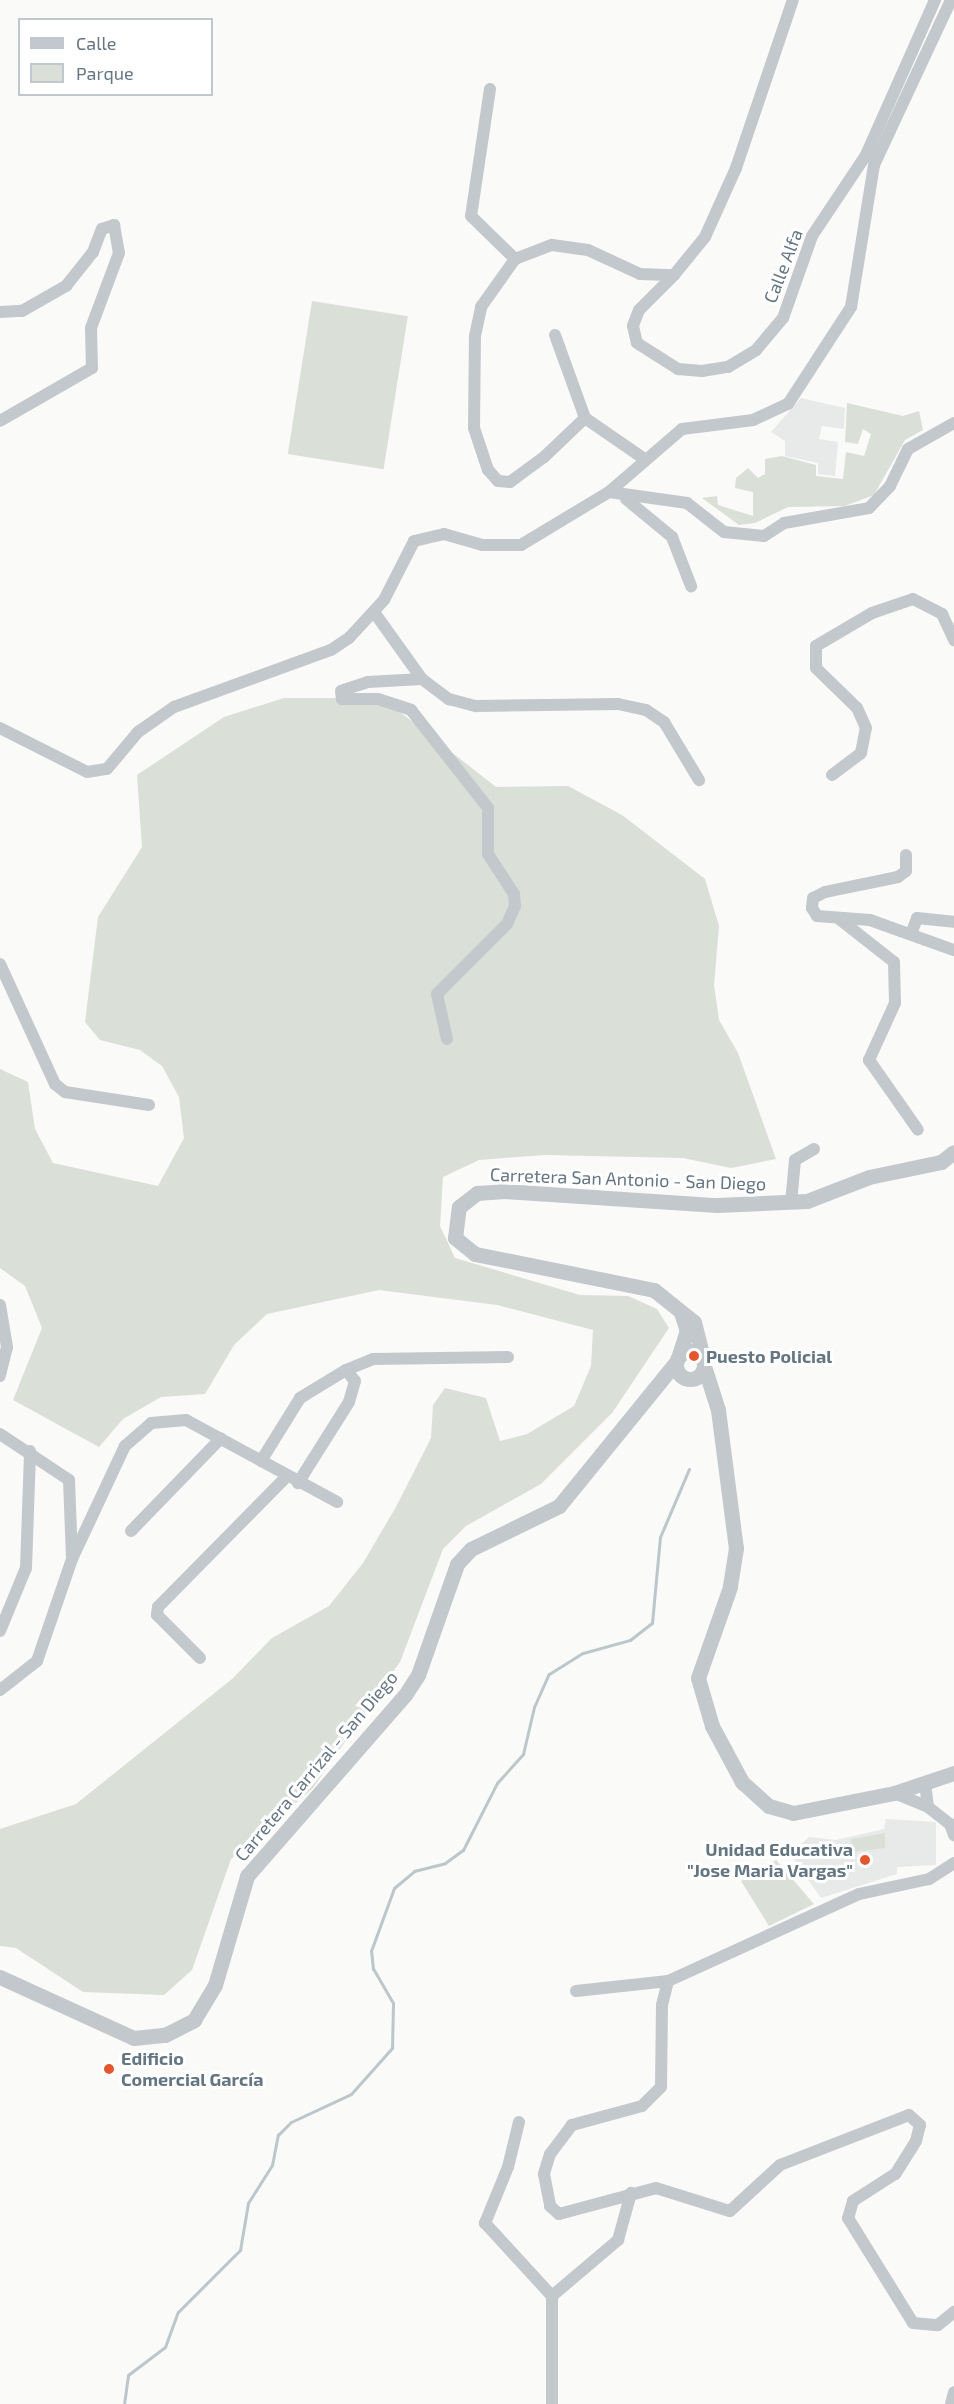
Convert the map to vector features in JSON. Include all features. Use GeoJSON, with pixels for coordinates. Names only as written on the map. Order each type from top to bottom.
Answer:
{"type":"FeatureCollection","features":[{"type":"Feature","properties":{"kind":"street","name":"Calle Alfa"},"geometry":{"type":"LineString","coordinates":[[793,0],[736,168],[705,237],[674,275],[639,310],[633,326],[637,343],[678,369],[702,371],[728,367],[756,350],[783,318],[812,236],[866,155],[935,0]]}},
{"type":"Feature","properties":{"kind":"street"},"geometry":{"type":"LineString","coordinates":[[0,728],[77,768],[98,772],[118,759],[150,722],[174,707],[331,650],[374,612],[414,541],[444,534],[482,545],[521,545],[609,492],[643,458],[682,429],[753,420],[788,404],[851,307],[874,165],[951,0]]}},
{"type":"Feature","properties":{"kind":"street"},"geometry":{"type":"LineString","coordinates":[[490,89],[471,216],[515,259]]}},
{"type":"Feature","properties":{"kind":"street"},"geometry":{"type":"LineString","coordinates":[[0,312],[22,311],[66,286],[93,252],[102,229],[114,225],[119,253],[91,328],[92,368],[0,421]]}},
{"type":"Feature","properties":{"kind":"street"},"geometry":{"type":"LineString","coordinates":[[585,418],[510,482],[498,481],[488,470],[478,446],[475,336],[481,307],[515,259],[552,245],[588,250],[640,274],[674,275]]}},
{"type":"Feature","properties":{"kind":"street"},"geometry":{"type":"LineString","coordinates":[[555,335],[585,418],[643,458]]}},
{"type":"Feature","properties":{"kind":"street"},"geometry":{"type":"LineString","coordinates":[[609,492],[625,498],[687,503],[724,532],[764,536],[784,524],[868,508],[890,486],[908,449],[954,423]]}},
{"type":"Feature","properties":{"kind":"street"},"geometry":{"type":"LineString","coordinates":[[625,498],[672,537],[691,586]]}},
{"type":"Feature","properties":{"kind":"street"},"geometry":{"type":"LineString","coordinates":[[832,775],[861,753],[866,728],[857,708],[816,668],[816,646],[872,613],[913,600],[942,614],[954,640]]}},
{"type":"Feature","properties":{"kind":"street"},"geometry":{"type":"LineString","coordinates":[[374,612],[422,679],[467,705],[618,704],[646,710],[664,722],[699,780]]}},
{"type":"Feature","properties":{"kind":"street"},"geometry":{"type":"LineString","coordinates":[[422,679],[368,682],[341,691],[342,699],[378,699],[411,710],[488,808],[488,854],[514,894],[514,912],[437,994],[447,1039]]}},
{"type":"Feature","properties":{"kind":"street"},"geometry":{"type":"LineString","coordinates":[[906,855],[906,871],[898,877],[813,898],[817,916],[870,920],[954,950]]}},
{"type":"Feature","properties":{"kind":"street"},"geometry":{"type":"LineString","coordinates":[[838,918],[894,962],[895,1003],[869,1060],[918,1130]]}},
{"type":"Feature","properties":{"kind":"street"},"geometry":{"type":"LineString","coordinates":[[911,934],[916,918],[954,922]]}},
{"type":"Feature","properties":{"kind":"street"},"geometry":{"type":"LineString","coordinates":[[0,964],[55,1084],[65,1092],[149,1105]]}},
{"type":"Feature","properties":{"kind":"street"},"geometry":{"type":"LineString","coordinates":[[791,1203],[795,1160],[814,1149]]}},
{"type":"Feature","properties":{"kind":"street","name":"Carretera San Antonio - San Diego"},"geometry":{"type":"LineString","coordinates":[[718,1419],[697,1328],[679,1307],[654,1290],[620,1281],[514,1266],[475,1254],[455,1238],[459,1207],[477,1193],[504,1191],[707,1204],[791,1203],[941,1162],[954,1152]]}},
{"type":"Feature","properties":{"kind":"street"},"geometry":{"type":"LineString","coordinates":[[0,1305],[7,1347],[0,1376]]}},
{"type":"Feature","properties":{"kind":"street"},"geometry":{"type":"LineString","coordinates":[[679,1307],[687,1331],[677,1360],[687,1378],[704,1391],[718,1419],[736,1548],[730,1587],[698,1678],[712,1726],[749,1791],[783,1812],[894,1793],[954,1773]]}},
{"type":"Feature","properties":{"kind":"street"},"geometry":{"type":"LineString","coordinates":[[658,1382],[687,1378],[704,1363],[692,1351],[677,1360]]}},
{"type":"Feature","properties":{"kind":"street"},"geometry":{"type":"LineString","coordinates":[[261,1461],[300,1398],[346,1370],[373,1359],[508,1358]]}},
{"type":"Feature","properties":{"kind":"street","name":"Carretera Carrizal - San Diego"},"geometry":{"type":"LineString","coordinates":[[0,1977],[134,2038],[165,2036],[194,2020],[215,1985],[247,1876],[405,1695],[418,1675],[457,1564],[471,1549],[559,1506],[677,1360]]}},
{"type":"Feature","properties":{"kind":"street"},"geometry":{"type":"LineString","coordinates":[[200,1658],[157,1615],[158,1606],[292,1480],[349,1402],[355,1381],[346,1370]]}},
{"type":"Feature","properties":{"kind":"street"},"geometry":{"type":"LineString","coordinates":[[0,1690],[37,1661],[72,1559],[136,1433],[151,1423],[186,1420],[292,1480],[337,1502]]}},
{"type":"Feature","properties":{"kind":"street"},"geometry":{"type":"LineString","coordinates":[[0,1434],[30,1451],[69,1480],[72,1559]]}},
{"type":"Feature","properties":{"kind":"street"},"geometry":{"type":"LineString","coordinates":[[132,1531],[221,1438]]}},
{"type":"Feature","properties":{"kind":"street"},"geometry":{"type":"LineString","coordinates":[[0,1631],[26,1568],[30,1451]]}},
{"type":"Feature","properties":{"kind":"street"},"geometry":{"type":"LineString","coordinates":[[926,1783],[928,1808]]}},
{"type":"Feature","properties":{"kind":"street"},"geometry":{"type":"LineString","coordinates":[[894,1793],[928,1808],[950,1824],[954,1835]]}},
{"type":"Feature","properties":{"kind":"street"},"geometry":{"type":"LineString","coordinates":[[576,1991],[668,1981],[860,1894],[930,1879],[954,1863]]}},
{"type":"Feature","properties":{"kind":"street"},"geometry":{"type":"LineString","coordinates":[[668,1981],[662,2087],[642,2106],[572,2126],[550,2154],[544,2174],[550,2206],[559,2214],[631,2193],[673,2189],[730,2211],[780,2164],[909,2115],[920,2126],[916,2141],[895,2174],[853,2201],[848,2218],[913,2323],[938,2325],[954,2312]]}},
{"type":"Feature","properties":{"kind":"street"},"geometry":{"type":"LineString","coordinates":[[519,2122],[485,2223],[552,2296],[552,2404]]}},
{"type":"Feature","properties":{"kind":"street"},"geometry":{"type":"LineString","coordinates":[[552,2296],[618,2240],[631,2193]]}},
{"type":"Feature","properties":{"kind":"street"},"geometry":{"type":"LineString","coordinates":[[951,2404],[954,2392]]}},
{"type":"Feature","properties":{"kind":"shaded area"},"geometry":{"type":"Polygon","coordinates":[[[801,398],[845,408],[844,429],[822,426],[819,439],[838,442],[835,476],[818,474],[818,463],[785,456],[785,441],[771,432],[801,398]]]}},
{"type":"Feature","properties":{"kind":"shaded area","name":"Unidad Educativa \"Jose Maria Vargas\""},"geometry":{"type":"Polygon","coordinates":[[[886,1819],[936,1822],[936,1865],[897,1867],[897,1874],[821,1898],[790,1854],[809,1837],[836,1840],[884,1829],[886,1819]]]}},
{"type":"Feature","properties":{"kind":"green space"},"geometry":{"type":"Polygon","coordinates":[[[312,301],[408,316],[384,469],[288,454],[312,301]]]}},
{"type":"Feature","properties":{"kind":"green space"},"geometry":{"type":"Polygon","coordinates":[[[847,403],[903,416],[919,411],[923,430],[905,440],[874,495],[845,506],[788,507],[755,523],[739,525],[702,498],[717,496],[718,505],[753,516],[753,492],[735,488],[736,478],[748,468],[758,478],[765,474],[765,459],[782,456],[816,465],[816,476],[843,479],[846,452],[864,456],[871,434],[863,429],[858,444],[845,442],[847,403]]]}},
{"type":"Feature","properties":{"kind":"green space"},"geometry":{"type":"Polygon","coordinates":[[[284,698],[382,698],[496,787],[568,786],[622,815],[705,879],[719,926],[714,985],[719,1020],[738,1053],[776,1159],[731,1168],[683,1158],[544,1155],[479,1160],[443,1177],[440,1226],[455,1258],[580,1295],[628,1296],[657,1309],[669,1328],[612,1413],[541,1484],[466,1526],[443,1549],[400,1662],[313,1788],[231,1859],[192,1970],[164,1995],[83,1992],[16,1948],[0,1946],[0,1829],[76,1804],[232,1679],[272,1638],[329,1606],[363,1563],[396,1507],[431,1438],[433,1405],[445,1388],[486,1398],[500,1441],[527,1434],[574,1406],[591,1366],[593,1330],[497,1305],[379,1290],[267,1314],[234,1345],[205,1394],[161,1397],[123,1419],[99,1447],[13,1400],[42,1328],[25,1286],[0,1268],[0,1069],[28,1082],[35,1129],[53,1163],[158,1186],[184,1138],[179,1097],[162,1066],[140,1050],[100,1040],[85,1022],[98,917],[142,847],[137,775],[224,717],[284,698]]]}},
{"type":"Feature","properties":{"kind":"green space"},"geometry":{"type":"Polygon","coordinates":[[[885,1833],[885,1848],[853,1852],[851,1839],[885,1833]]]}},
{"type":"Feature","properties":{"kind":"green space"},"geometry":{"type":"Polygon","coordinates":[[[776,1860],[814,1904],[769,1926],[741,1881],[776,1860]]]}},
{"type":"Feature","properties":{"kind":"waterway"},"geometry":{"type":"LineString","coordinates":[[124,2404],[128,2375],[165,2347],[178,2312],[240,2250],[248,2203],[272,2165],[278,2135],[291,2122],[351,2094],[392,2048],[393,2003],[373,1969],[371,1951],[394,1888],[414,1871],[445,1863],[463,1850],[497,1783],[523,1754],[534,1707],[549,1674],[583,1653],[630,1640],[652,1623],[660,1537],[689,1469]]}},
{"type":"Feature","properties":{"kind":"place","name":"Puesto Policial"},"geometry":{"type":"Point","coordinates":[694,1356]}},
{"type":"Feature","properties":{"kind":"place","name":"Unidad Educativa \"Jose Maria Vargas\""},"geometry":{"type":"Point","coordinates":[865,1860]}},
{"type":"Feature","properties":{"kind":"place","name":"Edificio Comercial García"},"geometry":{"type":"Point","coordinates":[109,2069]}}]}
